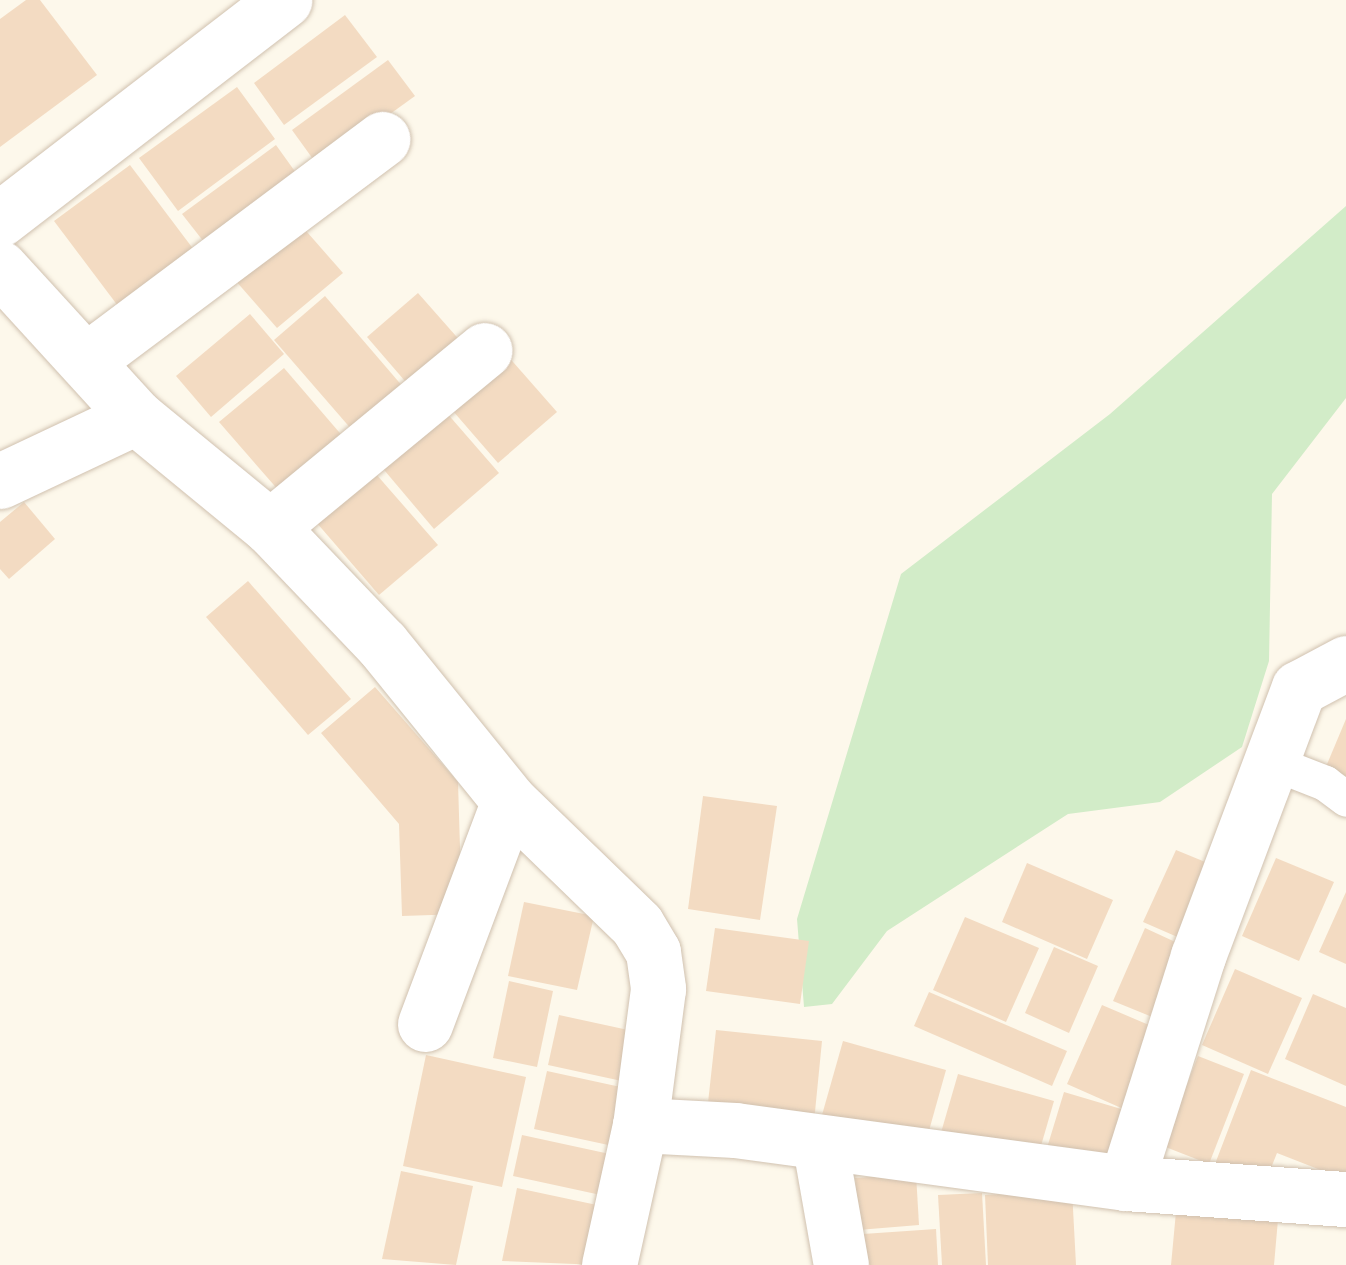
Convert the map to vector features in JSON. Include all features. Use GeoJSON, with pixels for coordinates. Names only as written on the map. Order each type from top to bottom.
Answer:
{"type":"FeatureCollection","features":[{"type":"Feature","properties":{"kind":"street"},"geometry":{"type":"LineString","coordinates":[[0,220],[284,0]]}},
{"type":"Feature","properties":{"kind":"street"},"geometry":{"type":"LineString","coordinates":[[87,360],[382,140]]}},
{"type":"Feature","properties":{"kind":"street"},"geometry":{"type":"LineString","coordinates":[[0,268],[136,417],[270,527],[382,644],[510,801],[573,856],[653,952],[658,990],[640,1125],[610,1265]]}},
{"type":"Feature","properties":{"kind":"street"},"geometry":{"type":"LineString","coordinates":[[270,527],[485,350]]}},
{"type":"Feature","properties":{"kind":"street"},"geometry":{"type":"LineString","coordinates":[[0,481],[136,417]]}},
{"type":"Feature","properties":{"kind":"street"},"geometry":{"type":"LineString","coordinates":[[1126,1183],[1269,761],[1298,688],[1346,662]]}},
{"type":"Feature","properties":{"kind":"street"},"geometry":{"type":"LineString","coordinates":[[425,1024],[510,801]]}},
{"type":"Feature","properties":{"kind":"street"},"geometry":{"type":"LineString","coordinates":[[640,1125],[735,1130],[820,1146],[1126,1183],[1346,1200]]}},
{"type":"Feature","properties":{"kind":"street"},"geometry":{"type":"LineString","coordinates":[[820,1146],[840,1265]]}},
{"type":"Feature","properties":{"kind":"lane"},"geometry":{"type":"LineString","coordinates":[[1269,761],[1325,783],[1346,798]]}},
{"type":"Feature","properties":{"kind":"green space"},"geometry":{"type":"Polygon","coordinates":[[[1346,206],[1346,398],[1272,494],[1269,661],[1242,747],[1160,802],[1068,814],[887,931],[832,1004],[804,1007],[797,919],[901,574],[1110,414],[1346,206]]]}},
{"type":"Feature","properties":{"kind":"building"},"geometry":{"type":"Polygon","coordinates":[[[26,0],[40,0],[97,75],[0,147],[0,19],[26,0]]]}},
{"type":"Feature","properties":{"kind":"building"},"geometry":{"type":"Polygon","coordinates":[[[345,15],[377,57],[284,125],[254,83],[345,15]]]}},
{"type":"Feature","properties":{"kind":"building"},"geometry":{"type":"Polygon","coordinates":[[[388,60],[415,96],[318,166],[292,130],[388,60]]]}},
{"type":"Feature","properties":{"kind":"building"},"geometry":{"type":"Polygon","coordinates":[[[237,87],[275,139],[178,211],[139,158],[237,87]]]}},
{"type":"Feature","properties":{"kind":"building"},"geometry":{"type":"Polygon","coordinates":[[[276,145],[304,184],[211,251],[182,214],[276,145]]]}},
{"type":"Feature","properties":{"kind":"building"},"geometry":{"type":"Polygon","coordinates":[[[130,165],[194,250],[118,306],[54,221],[130,165]]]}},
{"type":"Feature","properties":{"kind":"building"},"geometry":{"type":"Polygon","coordinates":[[[300,224],[343,273],[277,328],[235,280],[300,224]]]}},
{"type":"Feature","properties":{"kind":"building"},"geometry":{"type":"Polygon","coordinates":[[[418,293],[463,344],[411,388],[367,337],[418,293]]]}},
{"type":"Feature","properties":{"kind":"building"},"geometry":{"type":"Polygon","coordinates":[[[325,296],[410,395],[359,438],[274,340],[325,296]]]}},
{"type":"Feature","properties":{"kind":"building"},"geometry":{"type":"Polygon","coordinates":[[[250,314],[284,354],[211,417],[176,376],[250,314]]]}},
{"type":"Feature","properties":{"kind":"building"},"geometry":{"type":"Polygon","coordinates":[[[499,346],[557,412],[498,463],[440,396],[499,346]]]}},
{"type":"Feature","properties":{"kind":"building"},"geometry":{"type":"Polygon","coordinates":[[[284,368],[351,446],[287,500],[219,422],[284,368]]]}},
{"type":"Feature","properties":{"kind":"building"},"geometry":{"type":"Polygon","coordinates":[[[439,404],[499,473],[434,529],[374,458],[439,404]]]}},
{"type":"Feature","properties":{"kind":"building"},"geometry":{"type":"Polygon","coordinates":[[[369,466],[438,545],[379,595],[310,515],[369,466]]]}},
{"type":"Feature","properties":{"kind":"building"},"geometry":{"type":"Polygon","coordinates":[[[24,502],[55,539],[9,579],[0,569],[0,522],[24,502]]]}},
{"type":"Feature","properties":{"kind":"building"},"geometry":{"type":"Polygon","coordinates":[[[248,581],[351,699],[308,735],[206,617],[248,581]]]}},
{"type":"Feature","properties":{"kind":"building"},"geometry":{"type":"Polygon","coordinates":[[[375,687],[458,782],[462,914],[402,916],[399,824],[321,733],[375,687]]]}},
{"type":"Feature","properties":{"kind":"building"},"geometry":{"type":"Polygon","coordinates":[[[1346,719],[1346,778],[1325,769],[1346,719]]]}},
{"type":"Feature","properties":{"kind":"building"},"geometry":{"type":"Polygon","coordinates":[[[703,796],[777,806],[760,920],[688,909],[703,796]]]}},
{"type":"Feature","properties":{"kind":"building"},"geometry":{"type":"Polygon","coordinates":[[[1176,850],[1215,866],[1182,939],[1143,922],[1176,850]]]}},
{"type":"Feature","properties":{"kind":"building"},"geometry":{"type":"Polygon","coordinates":[[[1276,858],[1334,882],[1299,961],[1242,936],[1276,858]]]}},
{"type":"Feature","properties":{"kind":"building"},"geometry":{"type":"Polygon","coordinates":[[[1027,863],[1113,900],[1087,959],[1002,922],[1027,863]]]}},
{"type":"Feature","properties":{"kind":"building"},"geometry":{"type":"Polygon","coordinates":[[[1346,892],[1346,964],[1319,952],[1346,892]]]}},
{"type":"Feature","properties":{"kind":"building"},"geometry":{"type":"Polygon","coordinates":[[[524,902],[594,916],[577,990],[508,976],[524,902]]]}},
{"type":"Feature","properties":{"kind":"building"},"geometry":{"type":"Polygon","coordinates":[[[965,917],[1039,948],[1006,1022],[933,990],[965,917]]]}},
{"type":"Feature","properties":{"kind":"building"},"geometry":{"type":"Polygon","coordinates":[[[715,928],[809,941],[800,1004],[706,991],[715,928]]]}},
{"type":"Feature","properties":{"kind":"building"},"geometry":{"type":"Polygon","coordinates":[[[1145,928],[1197,952],[1167,1023],[1113,1001],[1145,928]]]}},
{"type":"Feature","properties":{"kind":"building"},"geometry":{"type":"Polygon","coordinates":[[[1054,947],[1098,966],[1069,1033],[1025,1013],[1054,947]]]}},
{"type":"Feature","properties":{"kind":"building"},"geometry":{"type":"Polygon","coordinates":[[[1235,969],[1302,998],[1268,1074],[1202,1045],[1235,969]]]}},
{"type":"Feature","properties":{"kind":"building"},"geometry":{"type":"Polygon","coordinates":[[[509,981],[553,991],[537,1067],[493,1058],[509,981]]]}},
{"type":"Feature","properties":{"kind":"building"},"geometry":{"type":"Polygon","coordinates":[[[929,992],[1067,1051],[1052,1086],[914,1026],[929,992]]]}},
{"type":"Feature","properties":{"kind":"building"},"geometry":{"type":"Polygon","coordinates":[[[1313,994],[1346,1008],[1346,1086],[1285,1059],[1313,994]]]}},
{"type":"Feature","properties":{"kind":"building"},"geometry":{"type":"Polygon","coordinates":[[[1102,1005],[1163,1031],[1108,1179],[1043,1161],[1064,1092],[1128,1111],[1067,1084],[1102,1005]]]}},
{"type":"Feature","properties":{"kind":"building"},"geometry":{"type":"Polygon","coordinates":[[[559,1015],[642,1033],[631,1083],[548,1065],[559,1015]]]}},
{"type":"Feature","properties":{"kind":"building"},"geometry":{"type":"Polygon","coordinates":[[[716,1030],[822,1041],[813,1132],[706,1121],[716,1030]]]}},
{"type":"Feature","properties":{"kind":"building"},"geometry":{"type":"Polygon","coordinates":[[[843,1041],[946,1070],[923,1152],[820,1122],[843,1041]]]}},
{"type":"Feature","properties":{"kind":"building"},"geometry":{"type":"Polygon","coordinates":[[[426,1055],[526,1077],[502,1187],[403,1166],[426,1055]]]}},
{"type":"Feature","properties":{"kind":"building"},"geometry":{"type":"Polygon","coordinates":[[[1198,1056],[1244,1074],[1209,1164],[1163,1146],[1198,1056]]]}},
{"type":"Feature","properties":{"kind":"building"},"geometry":{"type":"Polygon","coordinates":[[[1251,1070],[1346,1107],[1346,1180],[1277,1153],[1265,1183],[1215,1164],[1251,1070]]]}},
{"type":"Feature","properties":{"kind":"building"},"geometry":{"type":"Polygon","coordinates":[[[547,1071],[639,1091],[627,1149],[534,1129],[547,1071]]]}},
{"type":"Feature","properties":{"kind":"building"},"geometry":{"type":"Polygon","coordinates":[[[958,1074],[1054,1101],[1036,1163],[940,1136],[958,1074]]]}},
{"type":"Feature","properties":{"kind":"building"},"geometry":{"type":"Polygon","coordinates":[[[522,1135],[619,1156],[610,1197],[513,1176],[522,1135]]]}},
{"type":"Feature","properties":{"kind":"building"},"geometry":{"type":"Polygon","coordinates":[[[401,1171],[473,1186],[456,1265],[382,1259],[401,1171]]]}},
{"type":"Feature","properties":{"kind":"building"},"geometry":{"type":"Polygon","coordinates":[[[916,1174],[919,1225],[858,1230],[855,1178],[916,1174]]]}},
{"type":"Feature","properties":{"kind":"building"},"geometry":{"type":"Polygon","coordinates":[[[517,1188],[611,1208],[599,1265],[502,1261],[517,1188]]]}},
{"type":"Feature","properties":{"kind":"building"},"geometry":{"type":"Polygon","coordinates":[[[1072,1190],[1076,1265],[988,1265],[985,1195],[1072,1190]]]}},
{"type":"Feature","properties":{"kind":"building"},"geometry":{"type":"Polygon","coordinates":[[[982,1193],[986,1265],[942,1265],[938,1195],[982,1193]]]}},
{"type":"Feature","properties":{"kind":"building"},"geometry":{"type":"Polygon","coordinates":[[[1177,1201],[1279,1208],[1274,1265],[1171,1265],[1177,1201]]]}},
{"type":"Feature","properties":{"kind":"building"},"geometry":{"type":"Polygon","coordinates":[[[936,1229],[938,1265],[865,1265],[863,1234],[936,1229]]]}}]}
